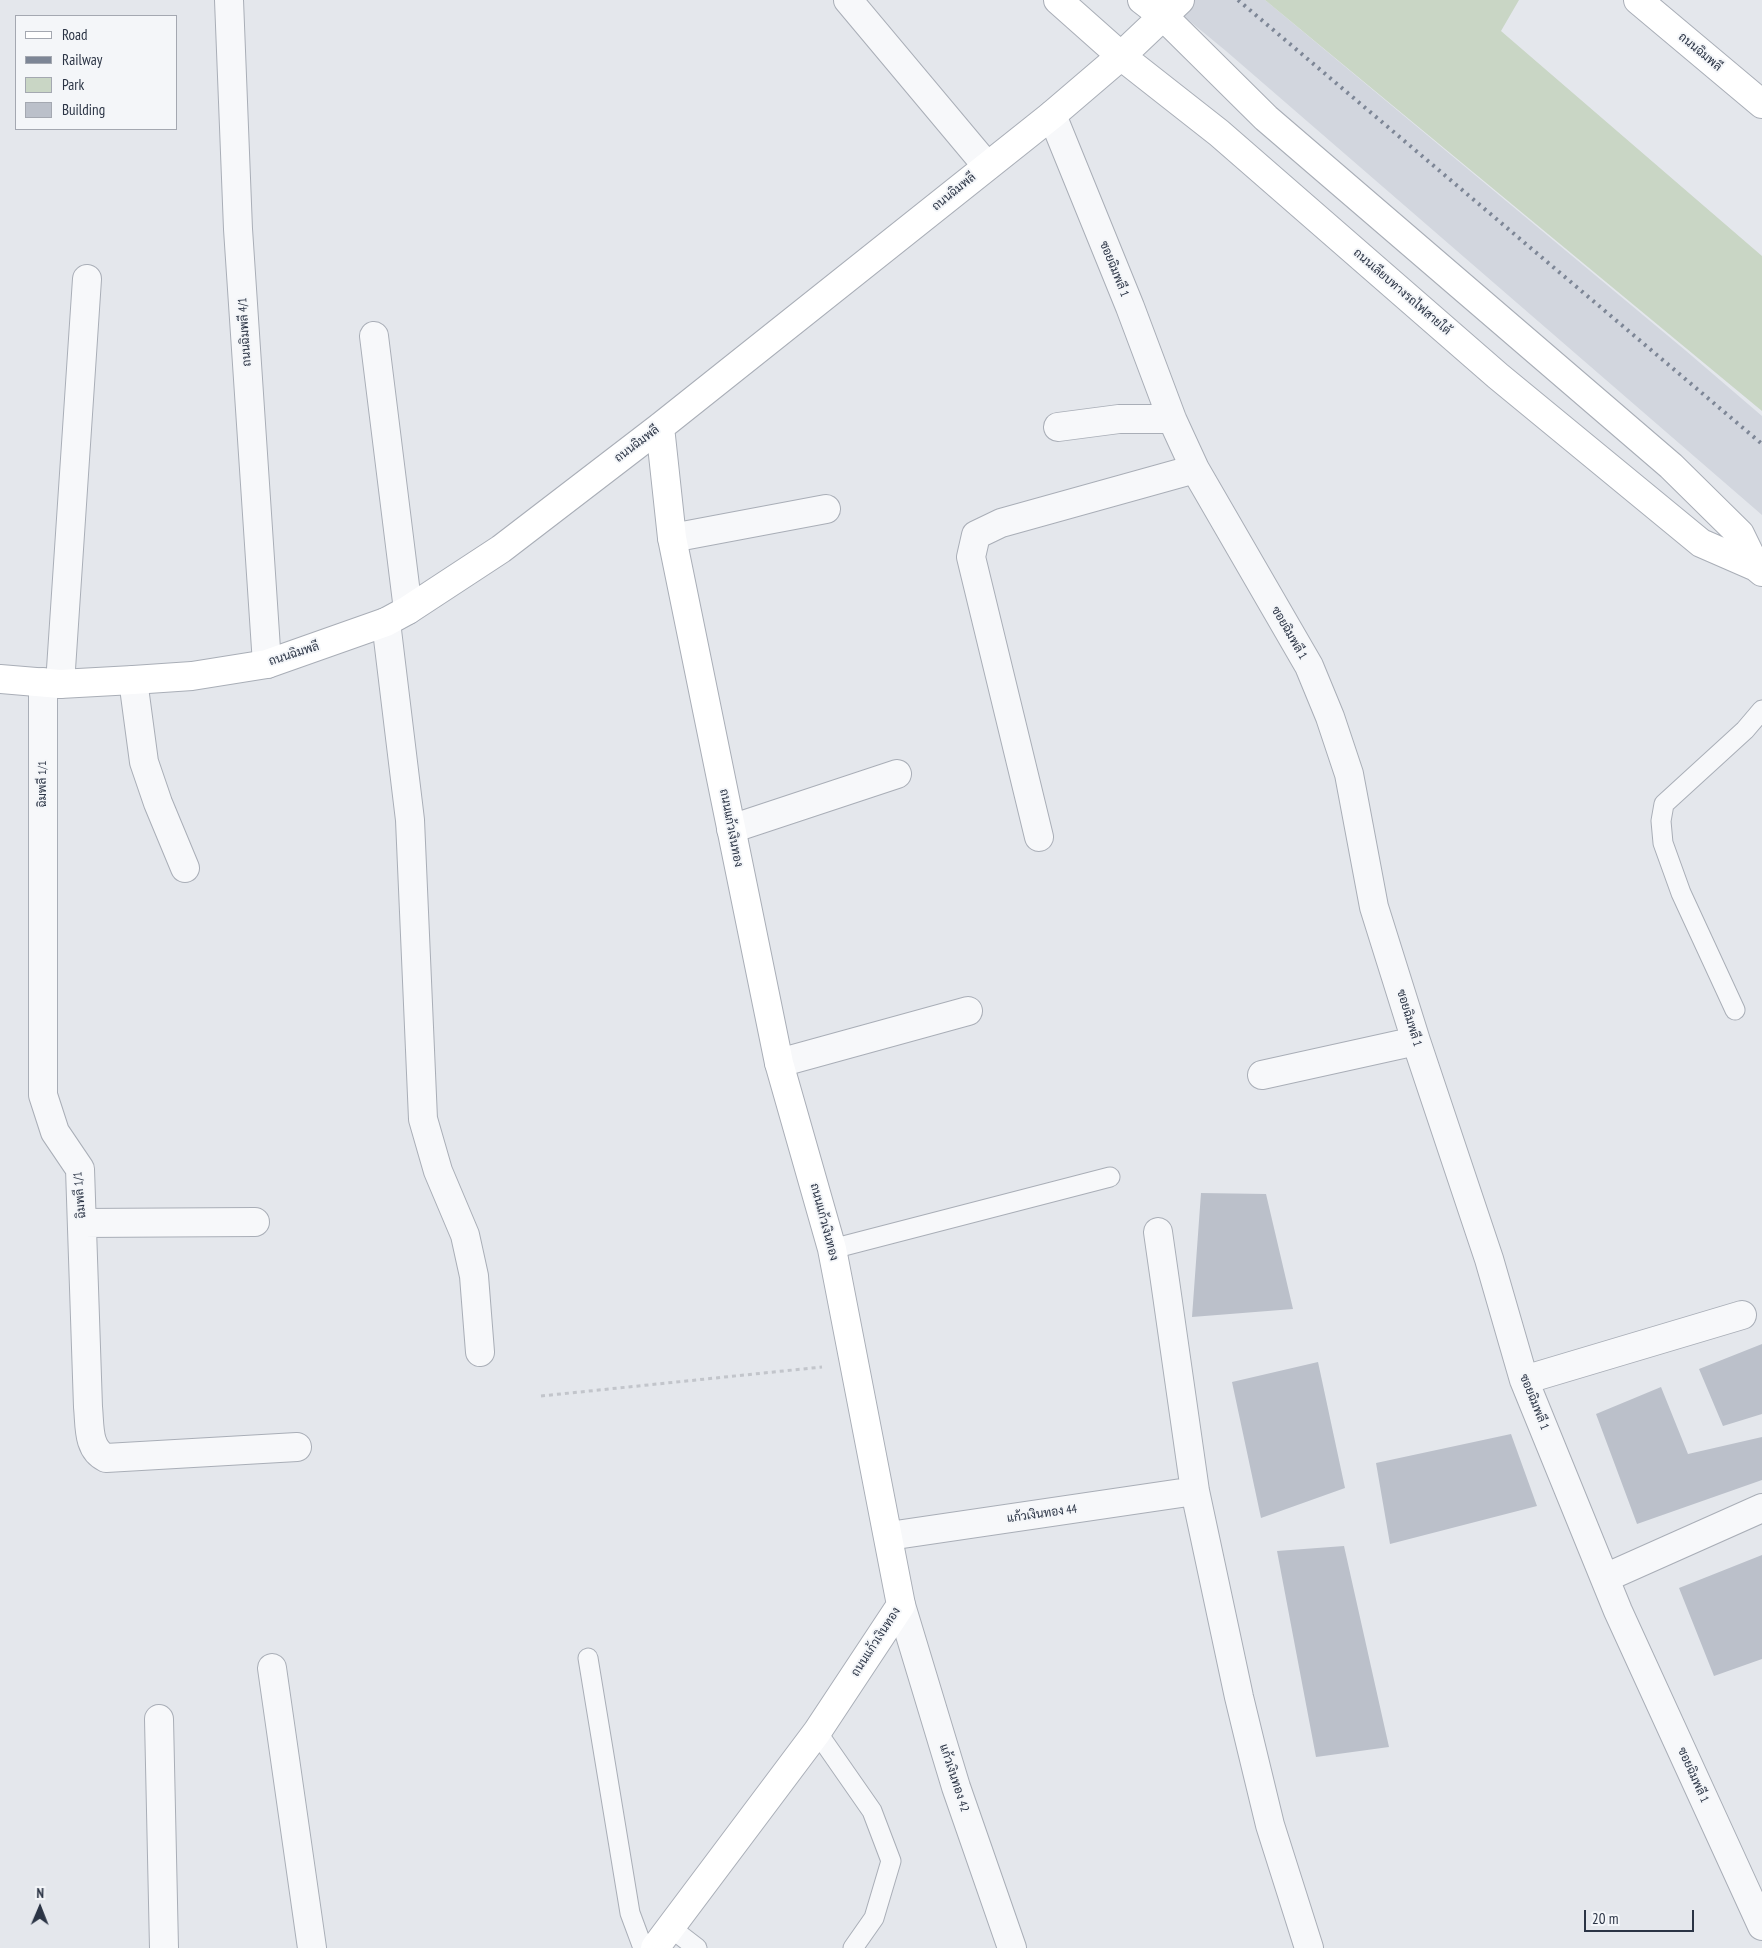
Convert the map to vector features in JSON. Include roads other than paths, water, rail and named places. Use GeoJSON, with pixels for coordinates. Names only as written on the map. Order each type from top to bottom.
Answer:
{"type":"FeatureCollection","features":[{"type":"Feature","properties":{"kind":"street","name":"ถนนฉิมพลี 4/1"},"geometry":{"type":"LineString","coordinates":[[229,0],[238,229],[267,664]]}},
{"type":"Feature","properties":{"kind":"street"},"geometry":{"type":"LineString","coordinates":[[848,0],[987,166]]}},
{"type":"Feature","properties":{"kind":"street","name":"ถนนเลียบทางรถไฟสายใต้"},"geometry":{"type":"LineString","coordinates":[[1058,0],[1121,56],[1219,133],[1498,376],[1701,543],[1759,570]]}},
{"type":"Feature","properties":{"kind":"street","name":"ถนนเลียบทางรถไฟสายใต้"},"geometry":{"type":"LineString","coordinates":[[1142,0],[1172,9],[1266,118],[1671,466],[1740,534],[1759,570]]}},
{"type":"Feature","properties":{"kind":"street","name":"ถนนฉิมพลี"},"geometry":{"type":"LineString","coordinates":[[1638,0],[1762,104]]}},
{"type":"Feature","properties":{"kind":"street","name":"ถนนฉิมพลี"},"geometry":{"type":"LineString","coordinates":[[0,679],[51,683],[192,676],[267,664],[397,616],[501,549],[660,427],[1052,114],[1121,56],[1172,9]]}},
{"type":"Feature","properties":{"kind":"street","name":"ซอยฉิมพลี 1"},"geometry":{"type":"LineString","coordinates":[[1052,114],[1130,307],[1172,419],[1195,469],[1309,666],[1330,717],[1349,774],[1374,907],[1416,1041],[1490,1259],[1524,1380],[1618,1611],[1762,1926]]}},
{"type":"Feature","properties":{"kind":"street","name":"ฉิมพลี 1/1"},"geometry":{"type":"LineString","coordinates":[[87,279],[51,683],[43,1095],[55,1132],[80,1169],[88,1407],[91,1439],[93,1445],[106,1458],[297,1447]]}},
{"type":"Feature","properties":{"kind":"street"},"geometry":{"type":"LineString","coordinates":[[374,336],[397,616],[410,820],[423,1119],[438,1170],[465,1235],[474,1276],[480,1352]]}},
{"type":"Feature","properties":{"kind":"street"},"geometry":{"type":"LineString","coordinates":[[1058,427],[1119,419],[1172,419]]}},
{"type":"Feature","properties":{"kind":"street","name":"ถนนแก้วเงินทอง"},"geometry":{"type":"LineString","coordinates":[[660,427],[672,538],[731,829],[779,1063],[832,1249],[889,1536],[901,1606],[817,1732],[663,1938]]}},
{"type":"Feature","properties":{"kind":"street"},"geometry":{"type":"LineString","coordinates":[[1039,837],[971,557],[976,535],[1000,523],[1195,469]]}},
{"type":"Feature","properties":{"kind":"street"},"geometry":{"type":"LineString","coordinates":[[672,538],[826,509]]}},
{"type":"Feature","properties":{"kind":"street"},"geometry":{"type":"LineString","coordinates":[[133,680],[144,762],[158,803],[185,868]]}},
{"type":"Feature","properties":{"kind":"street"},"geometry":{"type":"LineString","coordinates":[[731,829],[897,774]]}},
{"type":"Feature","properties":{"kind":"street"},"geometry":{"type":"LineString","coordinates":[[779,1063],[968,1011]]}},
{"type":"Feature","properties":{"kind":"street"},"geometry":{"type":"LineString","coordinates":[[1262,1075],[1416,1041]]}},
{"type":"Feature","properties":{"kind":"street"},"geometry":{"type":"LineString","coordinates":[[82,1223],[255,1222]]}},
{"type":"Feature","properties":{"kind":"street"},"geometry":{"type":"LineString","coordinates":[[1158,1232],[1195,1491],[1239,1697],[1270,1825],[1309,1948]]}},
{"type":"Feature","properties":{"kind":"street"},"geometry":{"type":"LineString","coordinates":[[1524,1380],[1742,1315]]}},
{"type":"Feature","properties":{"kind":"street","name":"แก้วเงินทอง 44"},"geometry":{"type":"LineString","coordinates":[[889,1536],[1195,1491]]}},
{"type":"Feature","properties":{"kind":"street"},"geometry":{"type":"LineString","coordinates":[[1605,1578],[1762,1508]]}},
{"type":"Feature","properties":{"kind":"street","name":"แก้วเงินทอง 42"},"geometry":{"type":"LineString","coordinates":[[901,1606],[956,1787],[1012,1948]]}},
{"type":"Feature","properties":{"kind":"street"},"geometry":{"type":"LineString","coordinates":[[272,1668],[312,1948]]}},
{"type":"Feature","properties":{"kind":"street"},"geometry":{"type":"LineString","coordinates":[[159,1719],[164,1948]]}},
{"type":"Feature","properties":{"kind":"lane"},"geometry":{"type":"LineString","coordinates":[[1735,1010],[1681,893],[1663,843],[1661,821],[1664,804],[1745,730],[1762,710]]}},
{"type":"Feature","properties":{"kind":"lane"},"geometry":{"type":"LineString","coordinates":[[832,1249],[1110,1177]]}},
{"type":"Feature","properties":{"kind":"lane"},"geometry":{"type":"LineString","coordinates":[[588,1658],[630,1913],[643,1948]]}},
{"type":"Feature","properties":{"kind":"lane"},"geometry":{"type":"LineString","coordinates":[[817,1732],[872,1811],[891,1861],[874,1918],[853,1948]]}},
{"type":"Feature","properties":{"kind":"lane"},"geometry":{"type":"LineString","coordinates":[[663,1938],[697,1948]]}},
{"type":"Feature","properties":{"kind":"railway"},"geometry":{"type":"LineString","coordinates":[[1238,0],[1762,444]]}}]}
